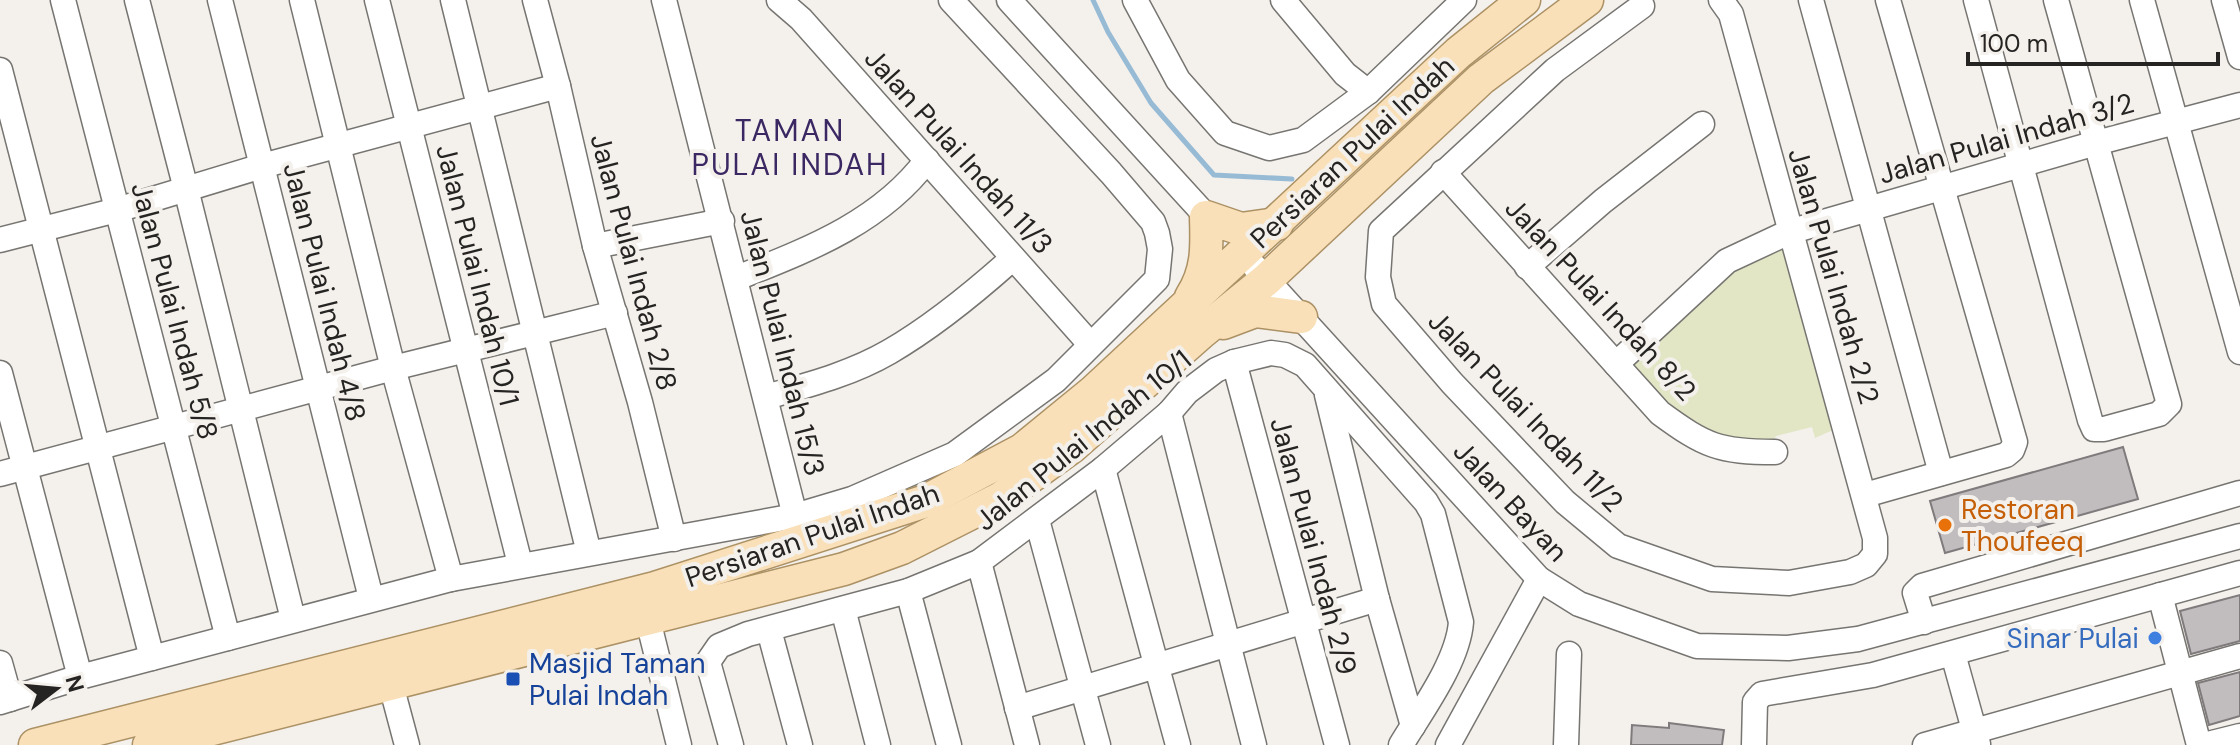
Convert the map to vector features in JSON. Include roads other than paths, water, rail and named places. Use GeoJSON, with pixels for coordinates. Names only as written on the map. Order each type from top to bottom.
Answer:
{"type":"FeatureCollection","features":[{"type":"Feature","properties":{"kind":"main road","name":"Persiaran Pulai Indah"},"geometry":{"type":"LineString","coordinates":[[1191,323],[1244,254],[1458,53],[1524,0]]}},
{"type":"Feature","properties":{"kind":"main road","name":"Persiaran Pulai Indah"},"geometry":{"type":"LineString","coordinates":[[149,745],[391,685],[644,604],[926,501],[1022,450],[1093,392],[1191,323],[1266,280],[1481,79],[1582,2]]}},
{"type":"Feature","properties":{"kind":"main road"},"geometry":{"type":"LineString","coordinates":[[1277,224],[1241,229],[1206,217],[1207,265],[1191,323],[1255,311],[1301,317],[1292,284],[1299,248]]}},
{"type":"Feature","properties":{"kind":"main road","name":"Persiaran Pulai Indah"},"geometry":{"type":"LineString","coordinates":[[35,745],[644,604]]}},
{"type":"Feature","properties":{"kind":"street","name":"Jalan Pulai Indah 5/8"},"geometry":{"type":"LineString","coordinates":[[63,0],[228,638]]}},
{"type":"Feature","properties":{"kind":"street"},"geometry":{"type":"LineString","coordinates":[[137,0],[293,619]]}},
{"type":"Feature","properties":{"kind":"street","name":"Jalan Pulai Indah 4/8"},"geometry":{"type":"LineString","coordinates":[[220,0],[371,598]]}},
{"type":"Feature","properties":{"kind":"street"},"geometry":{"type":"LineString","coordinates":[[302,0],[393,368],[451,579]]}},
{"type":"Feature","properties":{"kind":"street","name":"Jalan Pulai Indah 10/1"},"geometry":{"type":"LineString","coordinates":[[377,0],[520,564]]}},
{"type":"Feature","properties":{"kind":"street"},"geometry":{"type":"LineString","coordinates":[[453,0],[589,553]]}},
{"type":"Feature","properties":{"kind":"street","name":"Jalan Pulai Indah 2/8"},"geometry":{"type":"LineString","coordinates":[[535,0],[595,246],[674,539]]}},
{"type":"Feature","properties":{"kind":"street","name":"Jalan Pulai Indah 15/3"},"geometry":{"type":"LineString","coordinates":[[664,0],[795,516]]}},
{"type":"Feature","properties":{"kind":"street","name":"Jalan Pulai Indah 11/3"},"geometry":{"type":"LineString","coordinates":[[779,0],[801,19],[1090,344]]}},
{"type":"Feature","properties":{"kind":"street"},"geometry":{"type":"LineString","coordinates":[[0,663],[5,701],[80,677],[451,579],[795,516],[852,499],[955,454],[1056,380],[1157,279],[1160,249],[1153,222],[951,0]]}},
{"type":"Feature","properties":{"kind":"street","name":"Jalan Bayan"},"geometry":{"type":"LineString","coordinates":[[1009,0],[1539,579],[1579,604],[1697,646],[1788,648],[1858,639],[2240,536]]}},
{"type":"Feature","properties":{"kind":"street"},"geometry":{"type":"LineString","coordinates":[[1135,0],[1178,80],[1225,133],[1269,148],[1303,140],[1368,92],[1454,3]]}},
{"type":"Feature","properties":{"kind":"street"},"geometry":{"type":"LineString","coordinates":[[1283,0],[1345,74],[1368,92]]}},
{"type":"Feature","properties":{"kind":"street"},"geometry":{"type":"LineString","coordinates":[[1811,0],[1941,473]]}},
{"type":"Feature","properties":{"kind":"street"},"geometry":{"type":"LineString","coordinates":[[1865,495],[2006,455],[2015,442],[1888,0]]}},
{"type":"Feature","properties":{"kind":"street"},"geometry":{"type":"LineString","coordinates":[[1976,0],[2094,429],[2104,429],[2159,414],[2169,404],[2056,0]]}},
{"type":"Feature","properties":{"kind":"street"},"geometry":{"type":"LineString","coordinates":[[2142,0],[2240,352]]}},
{"type":"Feature","properties":{"kind":"street"},"geometry":{"type":"LineString","coordinates":[[2224,0],[2240,57]]}},
{"type":"Feature","properties":{"kind":"street","name":"Jalan Pulai Indah 2/2"},"geometry":{"type":"LineString","coordinates":[[1728,5],[1865,495],[1875,538],[1875,554]]}},
{"type":"Feature","properties":{"kind":"street","name":"Jalan Pulai Indah 11/2"},"geometry":{"type":"LineString","coordinates":[[1642,6],[1555,70],[1381,231],[1378,277],[1384,304],[1452,383],[1565,502],[1618,546],[1712,579],[1789,583],[1850,572],[1866,565],[1875,554]]}},
{"type":"Feature","properties":{"kind":"street"},"geometry":{"type":"LineString","coordinates":[[0,70],[152,658]]}},
{"type":"Feature","properties":{"kind":"street"},"geometry":{"type":"LineString","coordinates":[[0,240],[558,86]]}},
{"type":"Feature","properties":{"kind":"street","name":"Jalan Pulai Indah 3/2"},"geometry":{"type":"LineString","coordinates":[[1616,364],[1727,261],[1789,232],[2096,143],[2240,105]]}},
{"type":"Feature","properties":{"kind":"street"},"geometry":{"type":"LineString","coordinates":[[1527,267],[1603,201],[1702,124]]}},
{"type":"Feature","properties":{"kind":"street"},"geometry":{"type":"LineString","coordinates":[[737,278],[820,245],[874,212],[909,183],[927,160]]}},
{"type":"Feature","properties":{"kind":"street","name":"Jalan Pulai Indah 8/2"},"geometry":{"type":"LineString","coordinates":[[1443,172],[1660,413],[1696,439],[1734,452],[1775,452]]}},
{"type":"Feature","properties":{"kind":"street"},"geometry":{"type":"LineString","coordinates":[[595,246],[722,221]]}},
{"type":"Feature","properties":{"kind":"street"},"geometry":{"type":"LineString","coordinates":[[766,397],[824,381],[889,352],[965,301],[1013,258]]}},
{"type":"Feature","properties":{"kind":"street"},"geometry":{"type":"LineString","coordinates":[[0,474],[240,408],[615,313]]}},
{"type":"Feature","properties":{"kind":"street","name":"Jalan Pulai Indah 10/1"},"geometry":{"type":"LineString","coordinates":[[731,745],[708,662],[719,646],[748,634],[908,591],[979,562],[1103,469],[1169,413],[1187,392],[1216,370],[1234,362],[1271,353],[1285,355],[1305,365],[1326,389]]}},
{"type":"Feature","properties":{"kind":"street","name":"Jalan Pulai Indah 2/9"},"geometry":{"type":"LineString","coordinates":[[1234,362],[1337,745]]}},
{"type":"Feature","properties":{"kind":"street"},"geometry":{"type":"LineString","coordinates":[[0,373],[80,677]]}},
{"type":"Feature","properties":{"kind":"street"},"geometry":{"type":"LineString","coordinates":[[1326,389],[1407,735]]}},
{"type":"Feature","properties":{"kind":"street"},"geometry":{"type":"LineString","coordinates":[[1326,389],[1426,502],[1433,514],[1461,622],[1454,652],[1407,735]]}},
{"type":"Feature","properties":{"kind":"street"},"geometry":{"type":"LineString","coordinates":[[1169,413],[1254,745]]}},
{"type":"Feature","properties":{"kind":"street"},"geometry":{"type":"LineString","coordinates":[[1103,469],[1178,745]]}},
{"type":"Feature","properties":{"kind":"street"},"geometry":{"type":"LineString","coordinates":[[1924,622],[1915,593],[1922,586],[2240,493]]}},
{"type":"Feature","properties":{"kind":"street"},"geometry":{"type":"LineString","coordinates":[[1037,520],[1098,745]]}},
{"type":"Feature","properties":{"kind":"street"},"geometry":{"type":"LineString","coordinates":[[2161,559],[2180,673],[2206,745],[2240,736]]}},
{"type":"Feature","properties":{"kind":"street","name":"Jalan Pulai Indah 10/1"},"geometry":{"type":"LineString","coordinates":[[979,562],[1027,745]]}},
{"type":"Feature","properties":{"kind":"street"},"geometry":{"type":"LineString","coordinates":[[1754,745],[1755,702],[1762,694],[1873,675],[2240,573]]}},
{"type":"Feature","properties":{"kind":"street"},"geometry":{"type":"LineString","coordinates":[[1448,745],[1539,579]]}},
{"type":"Feature","properties":{"kind":"street"},"geometry":{"type":"LineString","coordinates":[[908,591],[949,745]]}},
{"type":"Feature","properties":{"kind":"street"},"geometry":{"type":"LineString","coordinates":[[1017,708],[1377,599]]}},
{"type":"Feature","properties":{"kind":"street"},"geometry":{"type":"LineString","coordinates":[[644,604],[679,745]]}},
{"type":"Feature","properties":{"kind":"street"},"geometry":{"type":"LineString","coordinates":[[843,609],[878,745]]}},
{"type":"Feature","properties":{"kind":"street"},"geometry":{"type":"LineString","coordinates":[[769,630],[800,745]]}},
{"type":"Feature","properties":{"kind":"street"},"geometry":{"type":"LineString","coordinates":[[1566,745],[1569,654]]}},
{"type":"Feature","properties":{"kind":"street"},"geometry":{"type":"LineString","coordinates":[[1953,654],[1976,738]]}},
{"type":"Feature","properties":{"kind":"street"},"geometry":{"type":"LineString","coordinates":[[1925,745],[1976,738],[2240,656]]}},
{"type":"Feature","properties":{"kind":"street"},"geometry":{"type":"LineString","coordinates":[[391,685],[407,745]]}},
{"type":"Feature","properties":{"kind":"waterway"},"geometry":{"type":"LineString","coordinates":[[1093,0],[1108,32],[1151,103],[1214,175],[1292,179]]}},
{"type":"Feature","properties":{"kind":"place","name":"Restoran Thoufeeq"},"geometry":{"type":"Point","coordinates":[1945,525]}},
{"type":"Feature","properties":{"kind":"place","name":"Sinar Pulai"},"geometry":{"type":"Point","coordinates":[2155,638]}},
{"type":"Feature","properties":{"kind":"place","name":"Masjid Taman Pulai Indah"},"geometry":{"type":"Point","coordinates":[513,679]}},
{"type":"Feature","properties":{"kind":"district","name":"TAMAN PULAI INDAH"},"geometry":{"type":"Point","coordinates":[790,148]}}]}
